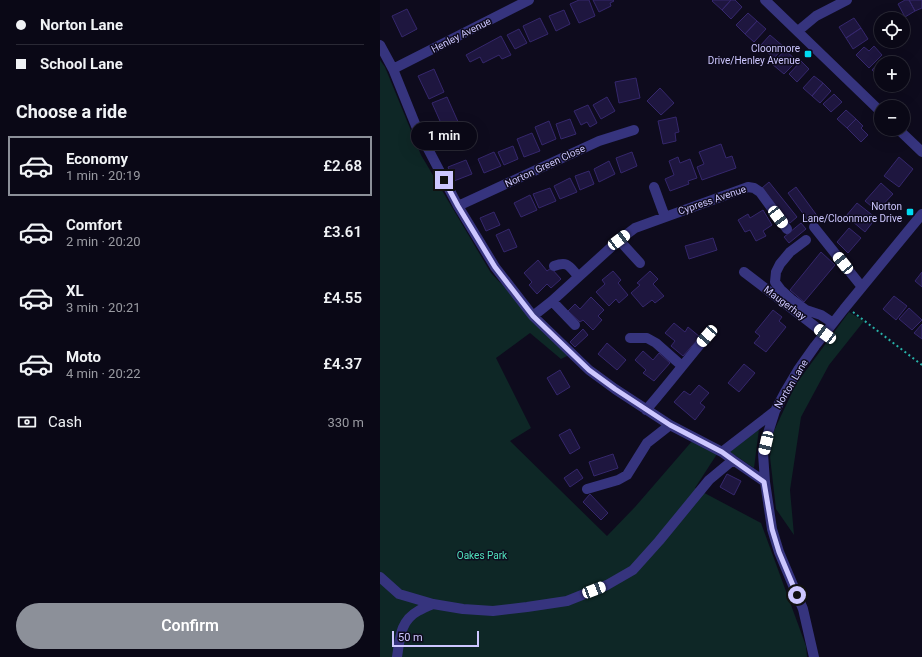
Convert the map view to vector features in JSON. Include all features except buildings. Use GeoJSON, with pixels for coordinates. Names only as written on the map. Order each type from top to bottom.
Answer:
{"type":"FeatureCollection","features":[{"type":"Feature","properties":{"kind":"street","name":"Henley Avenue"},"geometry":{"type":"LineString","coordinates":[[393,69],[529,0]]}},
{"type":"Feature","properties":{"kind":"street"},"geometry":{"type":"LineString","coordinates":[[765,0],[874,105]]}},
{"type":"Feature","properties":{"kind":"street"},"geometry":{"type":"LineString","coordinates":[[798,31],[816,16],[847,0]]}},
{"type":"Feature","properties":{"kind":"street"},"geometry":{"type":"LineString","coordinates":[[380,45],[393,69],[416,126],[458,206],[495,267],[533,316],[589,370],[615,389],[670,425],[722,452],[764,482]]}},
{"type":"Feature","properties":{"kind":"street","name":"Norton Green Close"},"geometry":{"type":"LineString","coordinates":[[458,206],[599,141],[634,130]]}},
{"type":"Feature","properties":{"kind":"street"},"geometry":{"type":"LineString","coordinates":[[905,136],[922,152]]}},
{"type":"Feature","properties":{"kind":"street","name":"Cypress Avenue"},"geometry":{"type":"LineString","coordinates":[[654,187],[665,217]]}},
{"type":"Feature","properties":{"kind":"street","name":"Cypress Avenue"},"geometry":{"type":"LineString","coordinates":[[533,316],[552,301],[619,240],[635,228],[748,187],[754,188],[760,192],[787,229]]}},
{"type":"Feature","properties":{"kind":"street","name":"Norton Lane"},"geometry":{"type":"LineString","coordinates":[[814,657],[803,609],[779,552],[772,529],[764,482],[763,453],[775,411],[784,392],[798,370],[846,307],[922,214]]}},
{"type":"Feature","properties":{"kind":"street"},"geometry":{"type":"LineString","coordinates":[[814,227],[862,287]]}},
{"type":"Feature","properties":{"kind":"street"},"geometry":{"type":"LineString","coordinates":[[619,240],[640,263]]}},
{"type":"Feature","properties":{"kind":"street"},"geometry":{"type":"LineString","coordinates":[[806,240],[790,252],[780,264],[776,272],[775,282],[786,295],[806,310],[821,315],[834,323]]}},
{"type":"Feature","properties":{"kind":"street"},"geometry":{"type":"LineString","coordinates":[[554,266],[567,264],[578,276]]}},
{"type":"Feature","properties":{"kind":"street","name":"Maugerhay"},"geometry":{"type":"LineString","coordinates":[[744,272],[825,334]]}},
{"type":"Feature","properties":{"kind":"street"},"geometry":{"type":"LineString","coordinates":[[552,301],[575,324]]}},
{"type":"Feature","properties":{"kind":"street"},"geometry":{"type":"LineString","coordinates":[[646,410],[707,336]]}},
{"type":"Feature","properties":{"kind":"street"},"geometry":{"type":"LineString","coordinates":[[630,338],[647,338],[656,343],[682,366]]}},
{"type":"Feature","properties":{"kind":"street"},"geometry":{"type":"LineString","coordinates":[[722,452],[775,411]]}},
{"type":"Feature","properties":{"kind":"street"},"geometry":{"type":"LineString","coordinates":[[587,489],[618,480],[627,475],[647,443],[670,425]]}},
{"type":"Feature","properties":{"kind":"street"},"geometry":{"type":"LineString","coordinates":[[380,576],[399,594],[433,604],[463,609],[493,611],[567,600],[607,585],[633,570],[709,480],[733,460]]}},
{"type":"Feature","properties":{"kind":"street"},"geometry":{"type":"LineString","coordinates":[[397,657],[402,629],[408,619],[418,611],[433,604]]}},
{"type":"Feature","properties":{"kind":"path"},"geometry":{"type":"LineString","coordinates":[[846,307],[922,365]]}},
{"type":"Feature","properties":{"kind":"green space","name":"Oakes Park"},"geometry":{"type":"Polygon","coordinates":[[[380,60],[385,67],[421,155],[491,273],[569,355],[561,359],[530,333],[496,358],[531,428],[510,441],[607,536],[635,507],[693,440],[717,454],[695,488],[761,523],[806,646],[807,657],[380,657],[380,60]]]}},
{"type":"Feature","properties":{"kind":"green space"},"geometry":{"type":"Polygon","coordinates":[[[849,312],[864,321],[829,365],[801,417],[790,490],[794,535],[776,509],[770,457],[773,433],[796,384],[849,312]]]}},
{"type":"Feature","properties":{"kind":"green space"},"geometry":{"type":"Polygon","coordinates":[[[759,429],[754,468],[730,452],[759,429]]]}},
{"type":"Feature","properties":{"kind":"place","name":"Cloonmore Drive/Henley Avenue"},"geometry":{"type":"Point","coordinates":[808,54]}},
{"type":"Feature","properties":{"kind":"place","name":"Norton Lane/Cloonmore Drive"},"geometry":{"type":"Point","coordinates":[910,212]}},
{"type":"Feature","properties":{"kind":"route"},"geometry":{"type":"LineString","coordinates":[[444,180],[495,267],[533,316],[589,370],[670,425],[722,452],[764,482],[772,529],[779,552],[797,595]]}}]}
